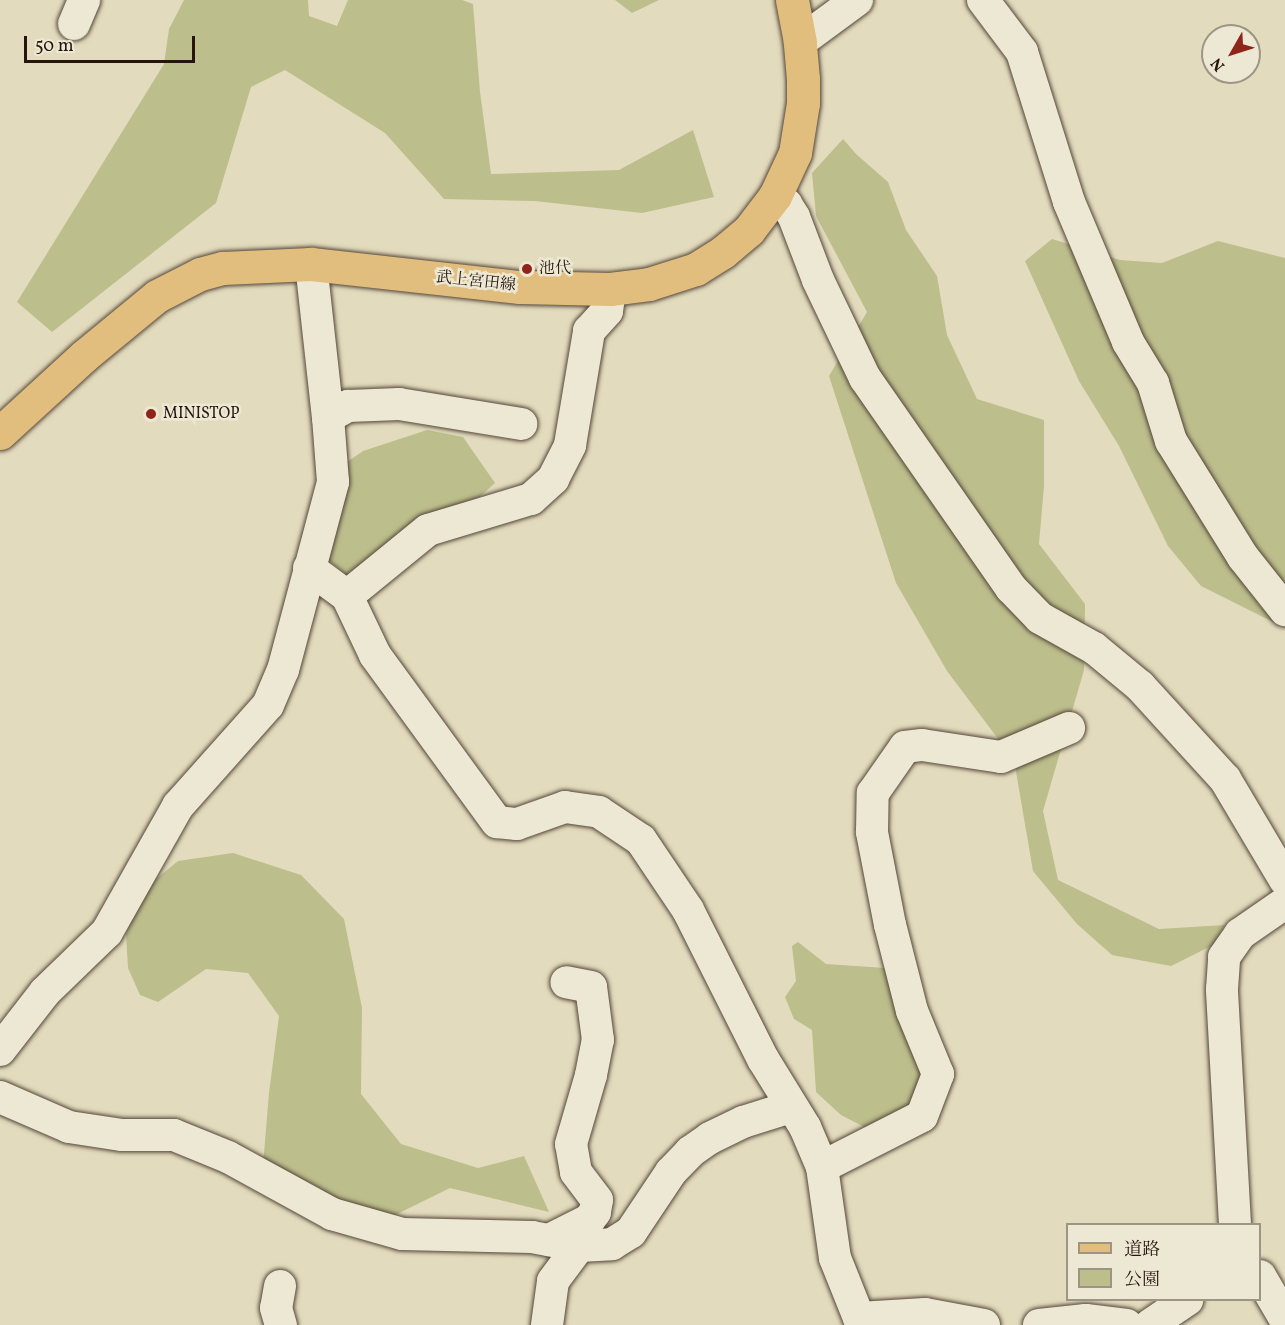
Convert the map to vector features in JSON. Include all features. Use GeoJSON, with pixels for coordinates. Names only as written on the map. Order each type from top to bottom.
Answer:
{"type":"FeatureCollection","features":[{"type":"Feature","properties":{"kind":"main road","name":"武上宮田線"},"geometry":{"type":"LineString","coordinates":[[0,433],[138,310],[177,285],[223,268],[310,264],[520,287],[610,289],[630,288],[679,276],[713,260],[749,230],[775,196],[795,153],[803,103],[800,42],[792,0]]}},
{"type":"Feature","properties":{"kind":"street"},"geometry":{"type":"LineString","coordinates":[[800,42],[858,0]]}},
{"type":"Feature","properties":{"kind":"street"},"geometry":{"type":"LineString","coordinates":[[983,0],[1022,52],[1069,202],[1128,342],[1152,382],[1171,441],[1243,556],[1285,610]]}},
{"type":"Feature","properties":{"kind":"street"},"geometry":{"type":"LineString","coordinates":[[775,196],[786,204],[794,217],[818,280],[865,378],[1011,588],[1040,618],[1094,648],[1140,686],[1226,779],[1285,880]]}},
{"type":"Feature","properties":{"kind":"street"},"geometry":{"type":"LineString","coordinates":[[0,1050],[45,992],[107,932],[178,806],[268,705],[283,670],[333,482],[328,417],[310,264]]}},
{"type":"Feature","properties":{"kind":"street"},"geometry":{"type":"LineString","coordinates":[[347,596],[428,530],[531,499],[553,479],[570,445],[589,330],[607,311],[610,289]]}},
{"type":"Feature","properties":{"kind":"street"},"geometry":{"type":"LineString","coordinates":[[328,417],[348,406],[399,404],[521,424]]}},
{"type":"Feature","properties":{"kind":"street"},"geometry":{"type":"LineString","coordinates":[[309,568],[347,596],[375,655],[497,822],[517,824],[564,807],[599,812],[641,840],[688,910],[763,1059],[805,1127],[822,1167],[835,1258],[860,1322],[925,1314],[984,1325]]}},
{"type":"Feature","properties":{"kind":"street"},"geometry":{"type":"LineString","coordinates":[[822,1167],[922,1116],[938,1074],[912,1011],[890,925],[872,832],[873,793],[905,747],[922,745],[1001,757],[1069,728]]}},
{"type":"Feature","properties":{"kind":"street"},"geometry":{"type":"LineString","coordinates":[[1235,1223],[1222,989],[1224,957],[1240,934],[1285,903]]}},
{"type":"Feature","properties":{"kind":"street"},"geometry":{"type":"LineString","coordinates":[[549,1240],[589,1220],[595,1212],[597,1200],[576,1172],[571,1144],[591,1076],[598,1040],[591,987],[566,982]]}},
{"type":"Feature","properties":{"kind":"street"},"geometry":{"type":"LineString","coordinates":[[0,1097],[69,1127],[122,1135],[174,1135],[228,1157],[332,1214],[402,1234],[532,1237],[579,1246],[612,1244],[631,1232],[671,1172],[690,1152],[710,1138],[743,1122],[791,1107]]}},
{"type":"Feature","properties":{"kind":"street"},"geometry":{"type":"LineString","coordinates":[[547,1325],[553,1281],[579,1246]]}},
{"type":"Feature","properties":{"kind":"street"},"geometry":{"type":"LineString","coordinates":[[1261,1278],[1285,1319]]}},
{"type":"Feature","properties":{"kind":"street"},"geometry":{"type":"LineString","coordinates":[[280,1286],[276,1308],[281,1325]]}},
{"type":"Feature","properties":{"kind":"street"},"geometry":{"type":"LineString","coordinates":[[1150,1325],[1184,1301]]}},
{"type":"Feature","properties":{"kind":"street"},"geometry":{"type":"LineString","coordinates":[[1039,1325],[1086,1320],[1127,1325]]}},
{"type":"Feature","properties":{"kind":"green space"},"geometry":{"type":"Polygon","coordinates":[[[184,0],[308,0],[309,16],[337,26],[348,0],[462,0],[473,4],[480,92],[491,174],[619,170],[693,130],[714,197],[642,213],[535,201],[444,199],[385,133],[285,70],[251,87],[216,203],[52,332],[17,302],[164,64],[169,29],[184,0]]]}},
{"type":"Feature","properties":{"kind":"green space"},"geometry":{"type":"Polygon","coordinates":[[[615,0],[659,0],[632,13],[615,0]]]}},
{"type":"Feature","properties":{"kind":"green space"},"geometry":{"type":"Polygon","coordinates":[[[843,139],[856,154],[888,182],[906,230],[937,276],[947,335],[977,399],[1044,420],[1044,486],[1039,544],[1085,604],[1084,670],[1043,811],[1058,880],[1159,929],[1225,925],[1213,945],[1171,966],[1112,955],[1077,924],[1033,871],[1014,760],[947,671],[896,583],[829,376],[867,312],[816,216],[812,173],[843,139]]]}},
{"type":"Feature","properties":{"kind":"green space"},"geometry":{"type":"Polygon","coordinates":[[[1052,239],[1120,260],[1162,263],[1218,241],[1285,258],[1285,628],[1201,586],[1168,546],[1119,446],[1079,381],[1025,261],[1052,239]]]}},
{"type":"Feature","properties":{"kind":"green space"},"geometry":{"type":"Polygon","coordinates":[[[427,430],[463,437],[495,483],[387,580],[348,576],[301,537],[324,478],[363,451],[427,430]]]}},
{"type":"Feature","properties":{"kind":"green space"},"geometry":{"type":"Polygon","coordinates":[[[233,853],[301,875],[344,919],[362,1008],[361,1094],[401,1144],[478,1168],[524,1156],[549,1212],[450,1188],[387,1219],[262,1177],[269,1093],[279,1016],[248,973],[206,969],[158,1002],[140,995],[128,968],[126,934],[145,888],[178,861],[233,853]]]}},
{"type":"Feature","properties":{"kind":"green space"},"geometry":{"type":"Polygon","coordinates":[[[798,942],[826,964],[885,968],[923,1051],[934,1086],[913,1106],[868,1129],[841,1115],[816,1092],[812,1030],[794,1019],[785,997],[796,981],[792,946],[798,942]]]}},
{"type":"Feature","properties":{"kind":"place","name":"池代"},"geometry":{"type":"Point","coordinates":[527,269]}},
{"type":"Feature","properties":{"kind":"place","name":"MINISTOP"},"geometry":{"type":"Point","coordinates":[151,414]}}]}
